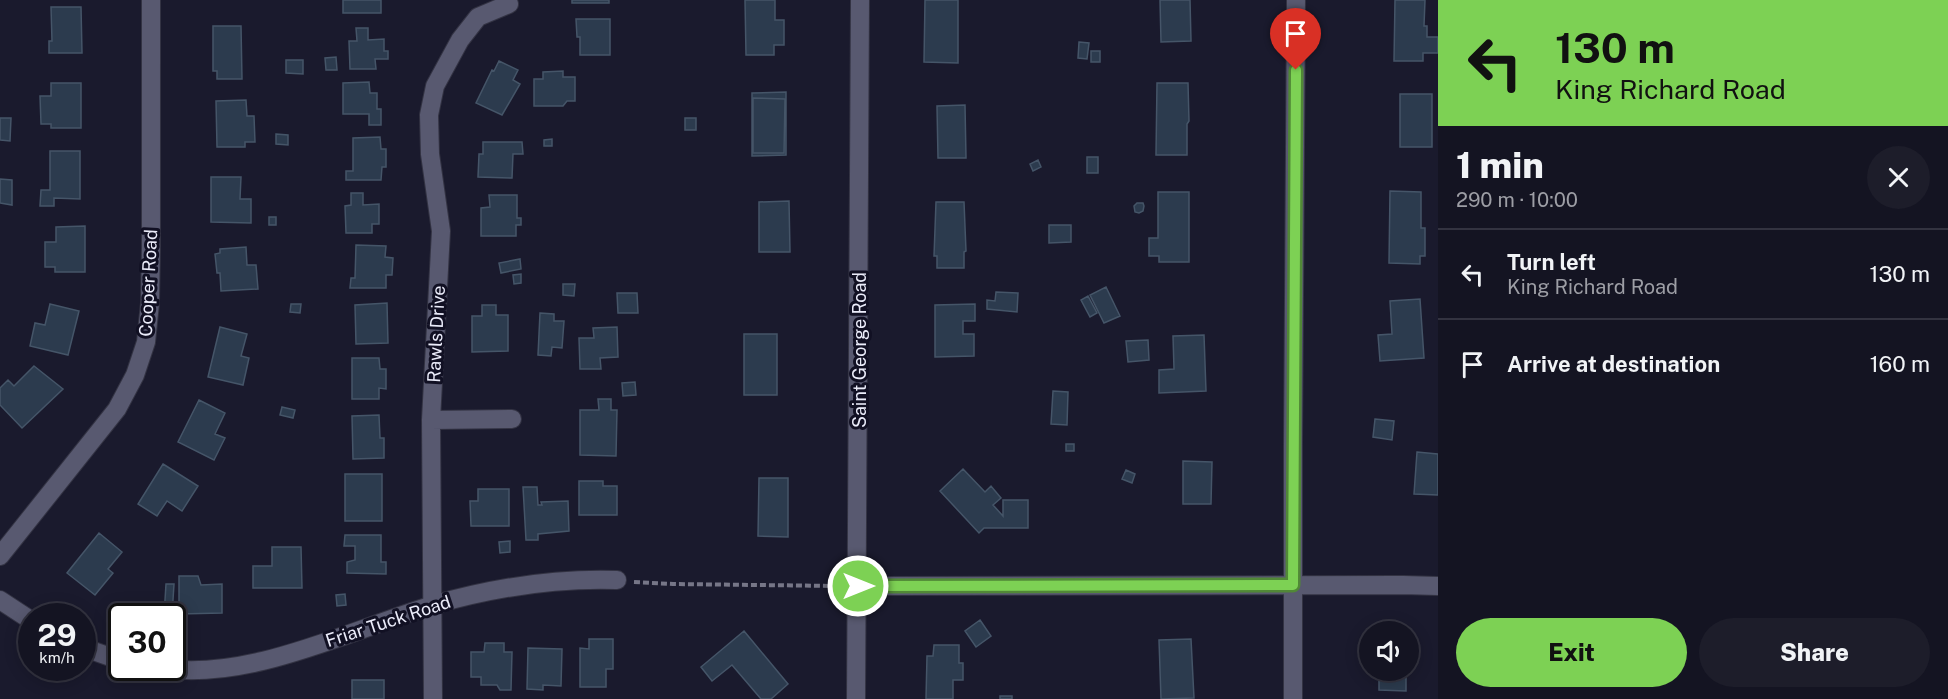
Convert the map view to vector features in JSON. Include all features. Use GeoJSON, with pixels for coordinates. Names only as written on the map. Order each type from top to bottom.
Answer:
{"type":"FeatureCollection","features":[{"type":"Feature","properties":{"kind":"street","name":"Cooper Road"},"geometry":{"type":"LineString","coordinates":[[0,556],[117,409],[135,375],[146,342],[151,280],[151,0]]}},
{"type":"Feature","properties":{"kind":"street","name":"Saint George Road"},"geometry":{"type":"LineString","coordinates":[[856,699],[860,0]]}},
{"type":"Feature","properties":{"kind":"street"},"geometry":{"type":"LineString","coordinates":[[1293,699],[1296,0]]}},
{"type":"Feature","properties":{"kind":"street","name":"Rawls Drive"},"geometry":{"type":"LineString","coordinates":[[433,699],[431,420],[441,231],[430,154],[429,115],[435,86],[460,40],[478,17],[509,4]]}},
{"type":"Feature","properties":{"kind":"street"},"geometry":{"type":"LineString","coordinates":[[431,420],[512,419]]}},
{"type":"Feature","properties":{"kind":"street","name":"Friar Tuck Road"},"geometry":{"type":"LineString","coordinates":[[186,671],[248,666],[433,605],[519,586],[617,580]]}},
{"type":"Feature","properties":{"kind":"street"},"geometry":{"type":"LineString","coordinates":[[858,586],[1438,586]]}},
{"type":"Feature","properties":{"kind":"street"},"geometry":{"type":"LineString","coordinates":[[0,600],[18,612]]}},
{"type":"Feature","properties":{"kind":"path"},"geometry":{"type":"LineString","coordinates":[[617,580],[673,584],[858,586]]}},
{"type":"Feature","properties":{"kind":"building"},"geometry":{"type":"Polygon","coordinates":[[[343,0],[381,0],[381,13],[343,13],[343,0]]]}},
{"type":"Feature","properties":{"kind":"building"},"geometry":{"type":"Polygon","coordinates":[[[572,0],[609,0],[609,3],[572,3],[572,0]]]}},
{"type":"Feature","properties":{"kind":"building"},"geometry":{"type":"Polygon","coordinates":[[[745,0],[775,0],[775,20],[784,20],[784,45],[774,45],[774,55],[746,55],[745,0]]]}},
{"type":"Feature","properties":{"kind":"building"},"geometry":{"type":"Polygon","coordinates":[[[925,0],[958,0],[958,63],[924,62],[925,0]]]}},
{"type":"Feature","properties":{"kind":"building"},"geometry":{"type":"Polygon","coordinates":[[[1160,0],[1190,0],[1191,41],[1161,42],[1160,0]]]}},
{"type":"Feature","properties":{"kind":"building"},"geometry":{"type":"Polygon","coordinates":[[[1395,0],[1425,0],[1424,26],[1427,26],[1427,37],[1438,37],[1438,53],[1423,53],[1423,61],[1394,61],[1395,0]]]}},
{"type":"Feature","properties":{"kind":"building"},"geometry":{"type":"Polygon","coordinates":[[[51,7],[81,7],[82,53],[49,53],[49,41],[52,41],[51,7]]]}},
{"type":"Feature","properties":{"kind":"building"},"geometry":{"type":"Polygon","coordinates":[[[576,19],[610,19],[610,55],[580,55],[580,37],[577,37],[576,19]]]}},
{"type":"Feature","properties":{"kind":"building"},"geometry":{"type":"Polygon","coordinates":[[[213,26],[241,26],[242,79],[217,79],[217,71],[213,71],[213,26]]]}},
{"type":"Feature","properties":{"kind":"building"},"geometry":{"type":"Polygon","coordinates":[[[356,28],[368,28],[368,40],[384,39],[384,51],[388,51],[388,59],[375,59],[376,69],[350,69],[349,41],[357,41],[356,28]]]}},
{"type":"Feature","properties":{"kind":"building"},"geometry":{"type":"Polygon","coordinates":[[[1079,42],[1089,43],[1087,59],[1078,58],[1079,42]]]}},
{"type":"Feature","properties":{"kind":"building"},"geometry":{"type":"Polygon","coordinates":[[[1091,51],[1100,51],[1100,62],[1091,62],[1091,51]]]}},
{"type":"Feature","properties":{"kind":"building"},"geometry":{"type":"Polygon","coordinates":[[[336,57],[337,70],[326,70],[325,58],[336,57]]]}},
{"type":"Feature","properties":{"kind":"building"},"geometry":{"type":"Polygon","coordinates":[[[286,60],[303,60],[303,74],[286,73],[286,60]]]}},
{"type":"Feature","properties":{"kind":"building"},"geometry":{"type":"Polygon","coordinates":[[[499,61],[518,70],[513,80],[520,84],[502,115],[476,103],[492,70],[494,71],[499,61]]]}},
{"type":"Feature","properties":{"kind":"building"},"geometry":{"type":"Polygon","coordinates":[[[563,71],[563,77],[575,77],[575,101],[567,101],[563,106],[534,106],[534,79],[543,79],[543,72],[563,71]]]}},
{"type":"Feature","properties":{"kind":"building"},"geometry":{"type":"Polygon","coordinates":[[[369,82],[370,93],[377,93],[377,109],[381,109],[381,125],[369,125],[369,114],[343,114],[343,83],[369,82]]]}},
{"type":"Feature","properties":{"kind":"building"},"geometry":{"type":"Polygon","coordinates":[[[51,83],[81,83],[81,128],[51,128],[51,124],[41,124],[40,96],[51,96],[51,83]]]}},
{"type":"Feature","properties":{"kind":"building"},"geometry":{"type":"Polygon","coordinates":[[[1157,83],[1188,83],[1187,155],[1156,155],[1157,83]]]}},
{"type":"Feature","properties":{"kind":"building"},"geometry":{"type":"Polygon","coordinates":[[[786,92],[786,155],[752,156],[752,93],[786,92]]]}},
{"type":"Feature","properties":{"kind":"building"},"geometry":{"type":"Polygon","coordinates":[[[1400,94],[1432,94],[1432,147],[1400,147],[1400,94]]]}},
{"type":"Feature","properties":{"kind":"building"},"geometry":{"type":"Polygon","coordinates":[[[753,98],[785,99],[784,153],[753,153],[753,98]]]}},
{"type":"Feature","properties":{"kind":"building"},"geometry":{"type":"Polygon","coordinates":[[[246,100],[247,116],[254,116],[255,142],[245,142],[245,147],[217,147],[216,101],[246,100]]]}},
{"type":"Feature","properties":{"kind":"building"},"geometry":{"type":"Polygon","coordinates":[[[965,105],[966,158],[938,158],[937,106],[965,105]]]}},
{"type":"Feature","properties":{"kind":"building"},"geometry":{"type":"Polygon","coordinates":[[[0,118],[11,118],[10,141],[0,140],[0,118]]]}},
{"type":"Feature","properties":{"kind":"building"},"geometry":{"type":"Polygon","coordinates":[[[685,118],[696,118],[696,130],[685,130],[685,118]]]}},
{"type":"Feature","properties":{"kind":"building"},"geometry":{"type":"Polygon","coordinates":[[[276,134],[288,135],[288,145],[276,144],[276,134]]]}},
{"type":"Feature","properties":{"kind":"building"},"geometry":{"type":"Polygon","coordinates":[[[380,137],[381,149],[386,149],[386,167],[382,167],[381,180],[346,180],[346,171],[353,171],[353,138],[380,137]]]}},
{"type":"Feature","properties":{"kind":"building"},"geometry":{"type":"Polygon","coordinates":[[[552,139],[552,146],[544,146],[544,140],[552,139]]]}},
{"type":"Feature","properties":{"kind":"building"},"geometry":{"type":"Polygon","coordinates":[[[483,142],[522,142],[523,154],[513,154],[512,178],[478,177],[479,154],[483,154],[483,142]]]}},
{"type":"Feature","properties":{"kind":"building"},"geometry":{"type":"Polygon","coordinates":[[[50,151],[80,151],[80,199],[54,198],[54,206],[40,206],[41,190],[50,190],[50,151]]]}},
{"type":"Feature","properties":{"kind":"building"},"geometry":{"type":"Polygon","coordinates":[[[1087,157],[1098,157],[1098,173],[1087,173],[1087,157]]]}},
{"type":"Feature","properties":{"kind":"building"},"geometry":{"type":"Polygon","coordinates":[[[1038,160],[1041,167],[1033,171],[1030,164],[1038,160]]]}},
{"type":"Feature","properties":{"kind":"building"},"geometry":{"type":"Polygon","coordinates":[[[211,177],[241,177],[240,199],[251,199],[251,223],[211,222],[211,177]]]}},
{"type":"Feature","properties":{"kind":"building"},"geometry":{"type":"Polygon","coordinates":[[[0,179],[12,180],[12,205],[0,203],[0,179]]]}},
{"type":"Feature","properties":{"kind":"building"},"geometry":{"type":"Polygon","coordinates":[[[1390,191],[1421,192],[1421,228],[1425,228],[1425,256],[1420,256],[1420,264],[1389,263],[1390,191]]]}},
{"type":"Feature","properties":{"kind":"building"},"geometry":{"type":"Polygon","coordinates":[[[1158,192],[1189,192],[1189,262],[1159,262],[1159,256],[1149,256],[1149,238],[1158,238],[1158,192]]]}},
{"type":"Feature","properties":{"kind":"building"},"geometry":{"type":"Polygon","coordinates":[[[351,193],[363,193],[363,205],[379,204],[379,224],[372,224],[372,233],[346,233],[345,206],[351,205],[351,193]]]}},
{"type":"Feature","properties":{"kind":"building"},"geometry":{"type":"Polygon","coordinates":[[[489,195],[517,195],[517,218],[521,218],[521,225],[516,225],[516,236],[481,236],[481,208],[490,207],[489,195]]]}},
{"type":"Feature","properties":{"kind":"building"},"geometry":{"type":"Polygon","coordinates":[[[789,201],[790,252],[759,252],[759,202],[789,201]]]}},
{"type":"Feature","properties":{"kind":"building"},"geometry":{"type":"Polygon","coordinates":[[[936,202],[964,202],[966,251],[964,252],[964,268],[937,268],[937,256],[934,256],[936,202]]]}},
{"type":"Feature","properties":{"kind":"building"},"geometry":{"type":"Polygon","coordinates":[[[1137,203],[1143,203],[1144,206],[1143,211],[1139,213],[1135,212],[1134,206],[1137,203]]]}},
{"type":"Feature","properties":{"kind":"building"},"geometry":{"type":"Polygon","coordinates":[[[269,217],[276,217],[276,225],[269,225],[269,217]]]}},
{"type":"Feature","properties":{"kind":"building"},"geometry":{"type":"Polygon","coordinates":[[[1049,225],[1071,225],[1071,242],[1049,243],[1049,225]]]}},
{"type":"Feature","properties":{"kind":"building"},"geometry":{"type":"Polygon","coordinates":[[[85,226],[85,272],[55,272],[55,267],[45,267],[45,242],[56,242],[56,227],[85,226]]]}},
{"type":"Feature","properties":{"kind":"building"},"geometry":{"type":"Polygon","coordinates":[[[356,245],[386,246],[385,257],[393,258],[392,275],[386,275],[386,288],[350,288],[351,278],[355,278],[356,245]]]}},
{"type":"Feature","properties":{"kind":"building"},"geometry":{"type":"Polygon","coordinates":[[[246,247],[247,265],[256,265],[258,289],[221,291],[220,273],[217,273],[215,254],[220,253],[220,249],[246,247]]]}},
{"type":"Feature","properties":{"kind":"building"},"geometry":{"type":"Polygon","coordinates":[[[520,259],[521,269],[501,273],[499,263],[520,259]]]}},
{"type":"Feature","properties":{"kind":"building"},"geometry":{"type":"Polygon","coordinates":[[[521,274],[521,283],[514,284],[513,275],[521,274]]]}},
{"type":"Feature","properties":{"kind":"building"},"geometry":{"type":"Polygon","coordinates":[[[563,284],[575,284],[574,296],[563,295],[563,284]]]}},
{"type":"Feature","properties":{"kind":"building"},"geometry":{"type":"Polygon","coordinates":[[[1106,287],[1120,316],[1104,323],[1090,295],[1106,287]]]}},
{"type":"Feature","properties":{"kind":"building"},"geometry":{"type":"Polygon","coordinates":[[[996,292],[1018,293],[1017,312],[987,309],[987,300],[995,301],[996,292]]]}},
{"type":"Feature","properties":{"kind":"building"},"geometry":{"type":"Polygon","coordinates":[[[617,293],[637,293],[638,313],[618,313],[617,293]]]}},
{"type":"Feature","properties":{"kind":"building"},"geometry":{"type":"Polygon","coordinates":[[[1088,296],[1097,313],[1090,317],[1081,300],[1088,296]]]}},
{"type":"Feature","properties":{"kind":"building"},"geometry":{"type":"Polygon","coordinates":[[[1420,299],[1424,358],[1380,361],[1378,335],[1392,334],[1390,301],[1420,299]]]}},
{"type":"Feature","properties":{"kind":"building"},"geometry":{"type":"Polygon","coordinates":[[[387,303],[388,343],[356,344],[355,305],[387,303]]]}},
{"type":"Feature","properties":{"kind":"building"},"geometry":{"type":"Polygon","coordinates":[[[50,304],[79,311],[68,355],[30,346],[35,323],[45,325],[50,304]]]}},
{"type":"Feature","properties":{"kind":"building"},"geometry":{"type":"Polygon","coordinates":[[[291,304],[301,304],[300,313],[290,312],[291,304]]]}},
{"type":"Feature","properties":{"kind":"building"},"geometry":{"type":"Polygon","coordinates":[[[975,304],[975,321],[963,321],[963,334],[974,334],[974,356],[935,357],[935,305],[975,304]]]}},
{"type":"Feature","properties":{"kind":"building"},"geometry":{"type":"Polygon","coordinates":[[[482,305],[496,305],[496,315],[508,315],[508,351],[472,352],[472,316],[482,316],[482,305]]]}},
{"type":"Feature","properties":{"kind":"building"},"geometry":{"type":"Polygon","coordinates":[[[540,313],[554,314],[554,321],[564,321],[562,348],[552,347],[551,356],[538,355],[540,313]]]}},
{"type":"Feature","properties":{"kind":"building"},"geometry":{"type":"Polygon","coordinates":[[[220,327],[247,334],[241,356],[249,358],[243,385],[208,377],[220,327]]]}},
{"type":"Feature","properties":{"kind":"building"},"geometry":{"type":"Polygon","coordinates":[[[617,327],[618,357],[600,358],[601,369],[580,369],[579,338],[594,338],[593,328],[617,327]]]}},
{"type":"Feature","properties":{"kind":"building"},"geometry":{"type":"Polygon","coordinates":[[[744,334],[777,334],[777,395],[744,395],[744,334]]]}},
{"type":"Feature","properties":{"kind":"building"},"geometry":{"type":"Polygon","coordinates":[[[1204,335],[1206,391],[1159,393],[1159,370],[1174,369],[1173,336],[1204,335]]]}},
{"type":"Feature","properties":{"kind":"building"},"geometry":{"type":"Polygon","coordinates":[[[1148,340],[1149,360],[1128,362],[1126,341],[1148,340]]]}},
{"type":"Feature","properties":{"kind":"building"},"geometry":{"type":"Polygon","coordinates":[[[352,358],[379,358],[380,369],[386,369],[386,389],[379,388],[379,399],[352,399],[352,358]]]}},
{"type":"Feature","properties":{"kind":"building"},"geometry":{"type":"Polygon","coordinates":[[[34,366],[63,389],[22,428],[0,405],[0,388],[8,380],[14,386],[34,366]]]}},
{"type":"Feature","properties":{"kind":"building"},"geometry":{"type":"Polygon","coordinates":[[[635,382],[636,395],[623,396],[622,383],[635,382]]]}},
{"type":"Feature","properties":{"kind":"building"},"geometry":{"type":"Polygon","coordinates":[[[1053,391],[1068,392],[1067,425],[1051,424],[1053,391]]]}},
{"type":"Feature","properties":{"kind":"building"},"geometry":{"type":"Polygon","coordinates":[[[598,399],[611,399],[611,410],[617,410],[616,456],[580,455],[580,410],[599,410],[598,399]]]}},
{"type":"Feature","properties":{"kind":"building"},"geometry":{"type":"Polygon","coordinates":[[[199,400],[225,413],[215,434],[225,438],[214,460],[178,442],[199,400]]]}},
{"type":"Feature","properties":{"kind":"building"},"geometry":{"type":"Polygon","coordinates":[[[282,407],[295,410],[293,418],[280,415],[282,407]]]}},
{"type":"Feature","properties":{"kind":"building"},"geometry":{"type":"Polygon","coordinates":[[[379,415],[380,438],[384,438],[384,458],[353,459],[352,416],[379,415]]]}},
{"type":"Feature","properties":{"kind":"building"},"geometry":{"type":"Polygon","coordinates":[[[1375,419],[1394,421],[1392,440],[1373,437],[1375,419]]]}},
{"type":"Feature","properties":{"kind":"building"},"geometry":{"type":"Polygon","coordinates":[[[1066,444],[1074,444],[1074,451],[1066,451],[1066,444]]]}},
{"type":"Feature","properties":{"kind":"building"},"geometry":{"type":"Polygon","coordinates":[[[1417,452],[1438,454],[1438,495],[1414,494],[1417,452]]]}},
{"type":"Feature","properties":{"kind":"building"},"geometry":{"type":"Polygon","coordinates":[[[1183,461],[1212,462],[1211,504],[1183,504],[1183,461]]]}},
{"type":"Feature","properties":{"kind":"building"},"geometry":{"type":"Polygon","coordinates":[[[163,464],[198,486],[182,511],[167,501],[157,516],[138,504],[163,464]]]}},
{"type":"Feature","properties":{"kind":"building"},"geometry":{"type":"Polygon","coordinates":[[[963,469],[985,492],[991,486],[1001,498],[993,505],[1003,516],[1003,500],[1028,500],[1028,528],[984,528],[979,533],[940,491],[963,469]]]}},
{"type":"Feature","properties":{"kind":"building"},"geometry":{"type":"Polygon","coordinates":[[[1126,470],[1135,474],[1132,483],[1122,479],[1126,470]]]}},
{"type":"Feature","properties":{"kind":"building"},"geometry":{"type":"Polygon","coordinates":[[[345,474],[382,474],[382,521],[345,521],[345,474]]]}},
{"type":"Feature","properties":{"kind":"building"},"geometry":{"type":"Polygon","coordinates":[[[759,478],[788,478],[788,537],[758,536],[759,478]]]}},
{"type":"Feature","properties":{"kind":"building"},"geometry":{"type":"Polygon","coordinates":[[[579,481],[603,481],[603,486],[617,486],[617,515],[579,515],[579,481]]]}},
{"type":"Feature","properties":{"kind":"building"},"geometry":{"type":"Polygon","coordinates":[[[523,487],[537,487],[538,505],[542,505],[541,502],[568,501],[569,531],[538,534],[538,540],[526,540],[523,487]]]}},
{"type":"Feature","properties":{"kind":"building"},"geometry":{"type":"Polygon","coordinates":[[[478,489],[509,489],[509,526],[471,526],[470,501],[478,501],[478,489]]]}},
{"type":"Feature","properties":{"kind":"building"},"geometry":{"type":"Polygon","coordinates":[[[99,533],[122,552],[108,569],[113,573],[95,595],[67,573],[99,533]]]}},
{"type":"Feature","properties":{"kind":"building"},"geometry":{"type":"Polygon","coordinates":[[[345,535],[381,535],[381,562],[386,562],[386,574],[347,573],[347,562],[355,560],[355,546],[344,546],[345,535]]]}},
{"type":"Feature","properties":{"kind":"building"},"geometry":{"type":"Polygon","coordinates":[[[510,541],[510,552],[500,553],[499,542],[510,541]]]}},
{"type":"Feature","properties":{"kind":"building"},"geometry":{"type":"Polygon","coordinates":[[[272,547],[301,547],[302,588],[253,588],[253,566],[272,566],[272,547]]]}},
{"type":"Feature","properties":{"kind":"building"},"geometry":{"type":"Polygon","coordinates":[[[179,576],[198,576],[201,585],[222,584],[222,613],[186,614],[186,603],[179,603],[179,576]]]}},
{"type":"Feature","properties":{"kind":"building"},"geometry":{"type":"Polygon","coordinates":[[[166,584],[174,584],[173,603],[165,603],[166,584]]]}},
{"type":"Feature","properties":{"kind":"building"},"geometry":{"type":"Polygon","coordinates":[[[345,594],[346,605],[337,606],[336,595],[345,594]]]}},
{"type":"Feature","properties":{"kind":"building"},"geometry":{"type":"Polygon","coordinates":[[[980,620],[991,636],[976,647],[965,631],[980,620]]]}},
{"type":"Feature","properties":{"kind":"building"},"geometry":{"type":"Polygon","coordinates":[[[744,631],[788,684],[771,699],[761,699],[732,665],[712,681],[701,667],[744,631]]]}},
{"type":"Feature","properties":{"kind":"building"},"geometry":{"type":"Polygon","coordinates":[[[589,639],[613,639],[613,669],[606,669],[606,687],[580,687],[580,648],[589,649],[589,639]]]}},
{"type":"Feature","properties":{"kind":"building"},"geometry":{"type":"Polygon","coordinates":[[[1191,639],[1194,698],[1161,699],[1159,640],[1191,639]]]}},
{"type":"Feature","properties":{"kind":"building"},"geometry":{"type":"Polygon","coordinates":[[[485,643],[504,643],[504,652],[512,652],[511,690],[500,690],[497,685],[481,685],[481,677],[471,677],[471,652],[484,652],[485,643]]]}},
{"type":"Feature","properties":{"kind":"building"},"geometry":{"type":"Polygon","coordinates":[[[934,645],[959,645],[959,663],[963,663],[963,680],[953,680],[953,699],[926,699],[927,656],[933,656],[934,645]]]}},
{"type":"Feature","properties":{"kind":"building"},"geometry":{"type":"Polygon","coordinates":[[[528,648],[562,649],[561,686],[543,685],[543,690],[527,689],[528,648]]]}},
{"type":"Feature","properties":{"kind":"building"},"geometry":{"type":"Polygon","coordinates":[[[352,680],[384,680],[384,699],[352,699],[352,680]]]}},
{"type":"Feature","properties":{"kind":"building"},"geometry":{"type":"Polygon","coordinates":[[[1379,681],[1406,681],[1406,691],[1379,690],[1379,681]]]}},
{"type":"Feature","properties":{"kind":"building"},"geometry":{"type":"Polygon","coordinates":[[[1000,696],[1012,696],[1012,699],[1000,699],[1000,696]]]}},
{"type":"Feature","properties":{"kind":"route"},"geometry":{"type":"LineString","coordinates":[[858,586],[1293,585],[1296,70]]}}]}
